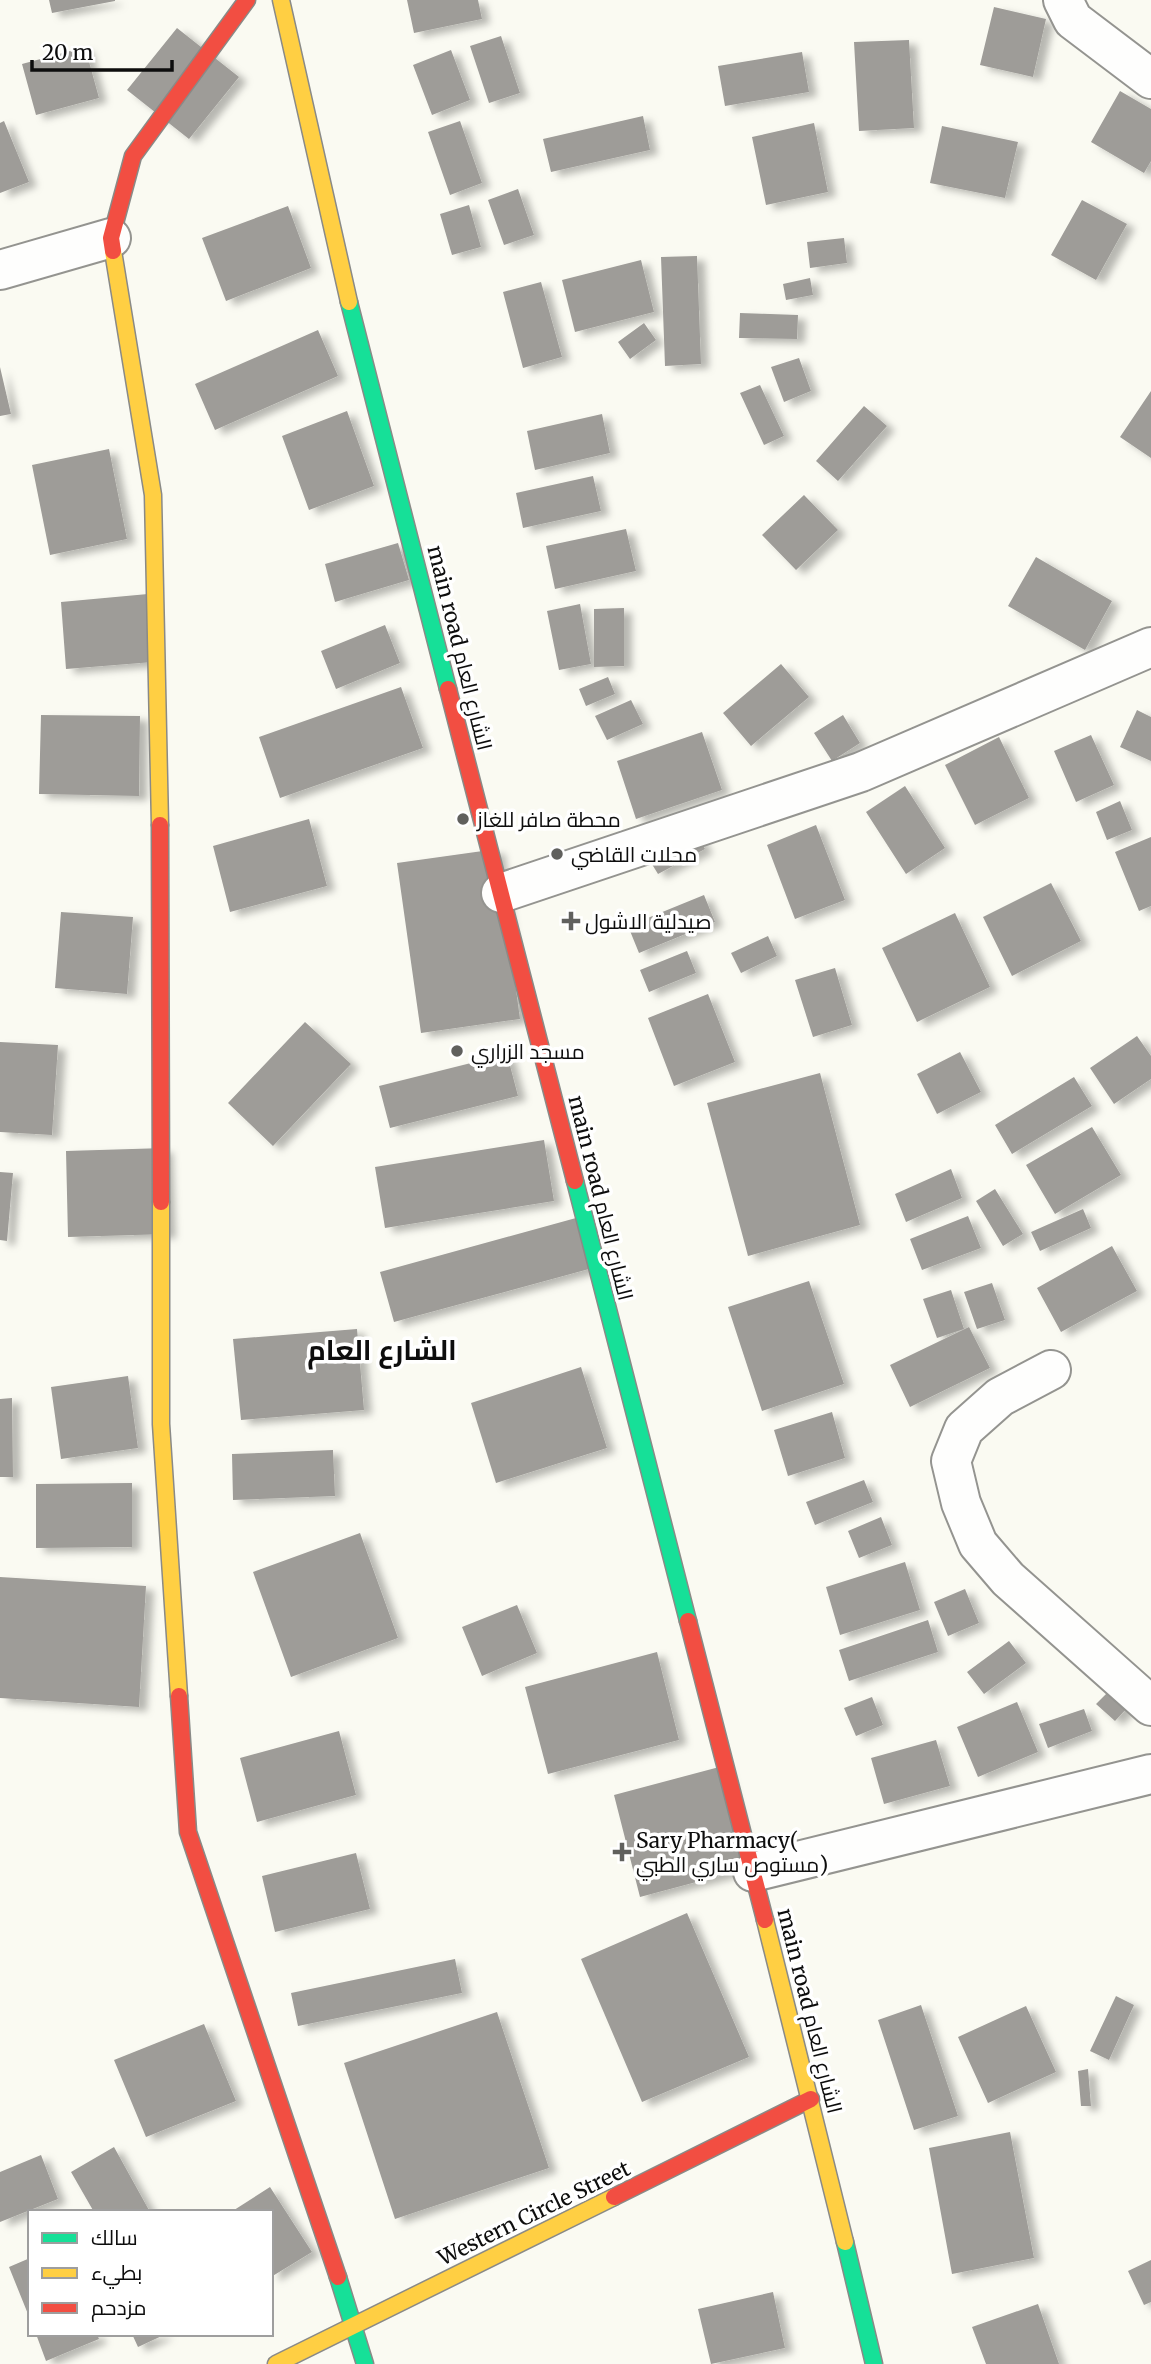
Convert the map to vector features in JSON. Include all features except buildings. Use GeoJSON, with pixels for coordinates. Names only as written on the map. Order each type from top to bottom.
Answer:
{"type":"FeatureCollection","features":[{"type":"Feature","properties":{"kind":"street"},"geometry":{"type":"LineString","coordinates":[[247,0],[133,156],[111,238],[153,495],[160,789],[161,1424],[188,1832],[355,2326],[365,2364]]}},
{"type":"Feature","properties":{"kind":"street","name":"main road الشارع العام"},"geometry":{"type":"LineString","coordinates":[[281,0],[347,295],[811,2099],[874,2364]]}},
{"type":"Feature","properties":{"kind":"street"},"geometry":{"type":"LineString","coordinates":[[1063,0],[1073,20],[1151,79]]}},
{"type":"Feature","properties":{"kind":"street"},"geometry":{"type":"LineString","coordinates":[[0,270],[111,238]]}},
{"type":"Feature","properties":{"kind":"street"},"geometry":{"type":"LineString","coordinates":[[501,893],[860,772],[1151,648]]}},
{"type":"Feature","properties":{"kind":"street"},"geometry":{"type":"LineString","coordinates":[[1051,1370],[1000,1397],[964,1429],[951,1461],[961,1503],[978,1544],[1008,1579],[1151,1706]]}},
{"type":"Feature","properties":{"kind":"street"},"geometry":{"type":"LineString","coordinates":[[753,1872],[1151,1774]]}},
{"type":"Feature","properties":{"kind":"street","name":"Western Circle Street"},"geometry":{"type":"LineString","coordinates":[[276,2364],[811,2099]]}},
{"type":"Feature","properties":{"kind":"traffic: fast"},"geometry":{"type":"LineString","coordinates":[[349,302],[448,689]]}},
{"type":"Feature","properties":{"kind":"traffic: fast"},"geometry":{"type":"LineString","coordinates":[[575,1181],[688,1621]]}},
{"type":"Feature","properties":{"kind":"traffic: fast"},"geometry":{"type":"LineString","coordinates":[[845,2242],[874,2364]]}},
{"type":"Feature","properties":{"kind":"traffic: fast"},"geometry":{"type":"LineString","coordinates":[[338,2277],[365,2364]]}},
{"type":"Feature","properties":{"kind":"traffic: slow"},"geometry":{"type":"LineString","coordinates":[[281,0],[349,302]]}},
{"type":"Feature","properties":{"kind":"traffic: slow"},"geometry":{"type":"LineString","coordinates":[[113,251],[153,495],[160,825]]}},
{"type":"Feature","properties":{"kind":"traffic: slow"},"geometry":{"type":"LineString","coordinates":[[161,1202],[161,1424],[179,1696]]}},
{"type":"Feature","properties":{"kind":"traffic: slow"},"geometry":{"type":"LineString","coordinates":[[765,1920],[845,2242]]}},
{"type":"Feature","properties":{"kind":"traffic: slow"},"geometry":{"type":"LineString","coordinates":[[276,2364],[614,2197]]}},
{"type":"Feature","properties":{"kind":"traffic: jam"},"geometry":{"type":"LineString","coordinates":[[113,251],[111,238],[133,156],[247,0]]}},
{"type":"Feature","properties":{"kind":"traffic: jam"},"geometry":{"type":"LineString","coordinates":[[448,689],[575,1181]]}},
{"type":"Feature","properties":{"kind":"traffic: jam"},"geometry":{"type":"LineString","coordinates":[[160,825],[161,1202]]}},
{"type":"Feature","properties":{"kind":"traffic: jam"},"geometry":{"type":"LineString","coordinates":[[688,1621],[765,1920]]}},
{"type":"Feature","properties":{"kind":"traffic: jam"},"geometry":{"type":"LineString","coordinates":[[179,1696],[188,1832],[338,2277]]}},
{"type":"Feature","properties":{"kind":"traffic: jam"},"geometry":{"type":"LineString","coordinates":[[614,2197],[811,2099]]}},
{"type":"Feature","properties":{"kind":"place","name":"محطة صافر للغاز"},"geometry":{"type":"Point","coordinates":[463,819]}},
{"type":"Feature","properties":{"kind":"place","name":"محلات القاضي"},"geometry":{"type":"Point","coordinates":[557,854]}},
{"type":"Feature","properties":{"kind":"place","name":"صيدلية الاشول"},"geometry":{"type":"Point","coordinates":[571,921]}},
{"type":"Feature","properties":{"kind":"place","name":"مسجد الزراري"},"geometry":{"type":"Point","coordinates":[457,1051]}},
{"type":"Feature","properties":{"kind":"place","name":"Sary Pharmacy( مستوص ساري الطبي)"},"geometry":{"type":"Point","coordinates":[622,1852]}},
{"type":"Feature","properties":{"kind":"district","name":"الشارع العام"},"geometry":{"type":"Point","coordinates":[382,1350]}}]}
